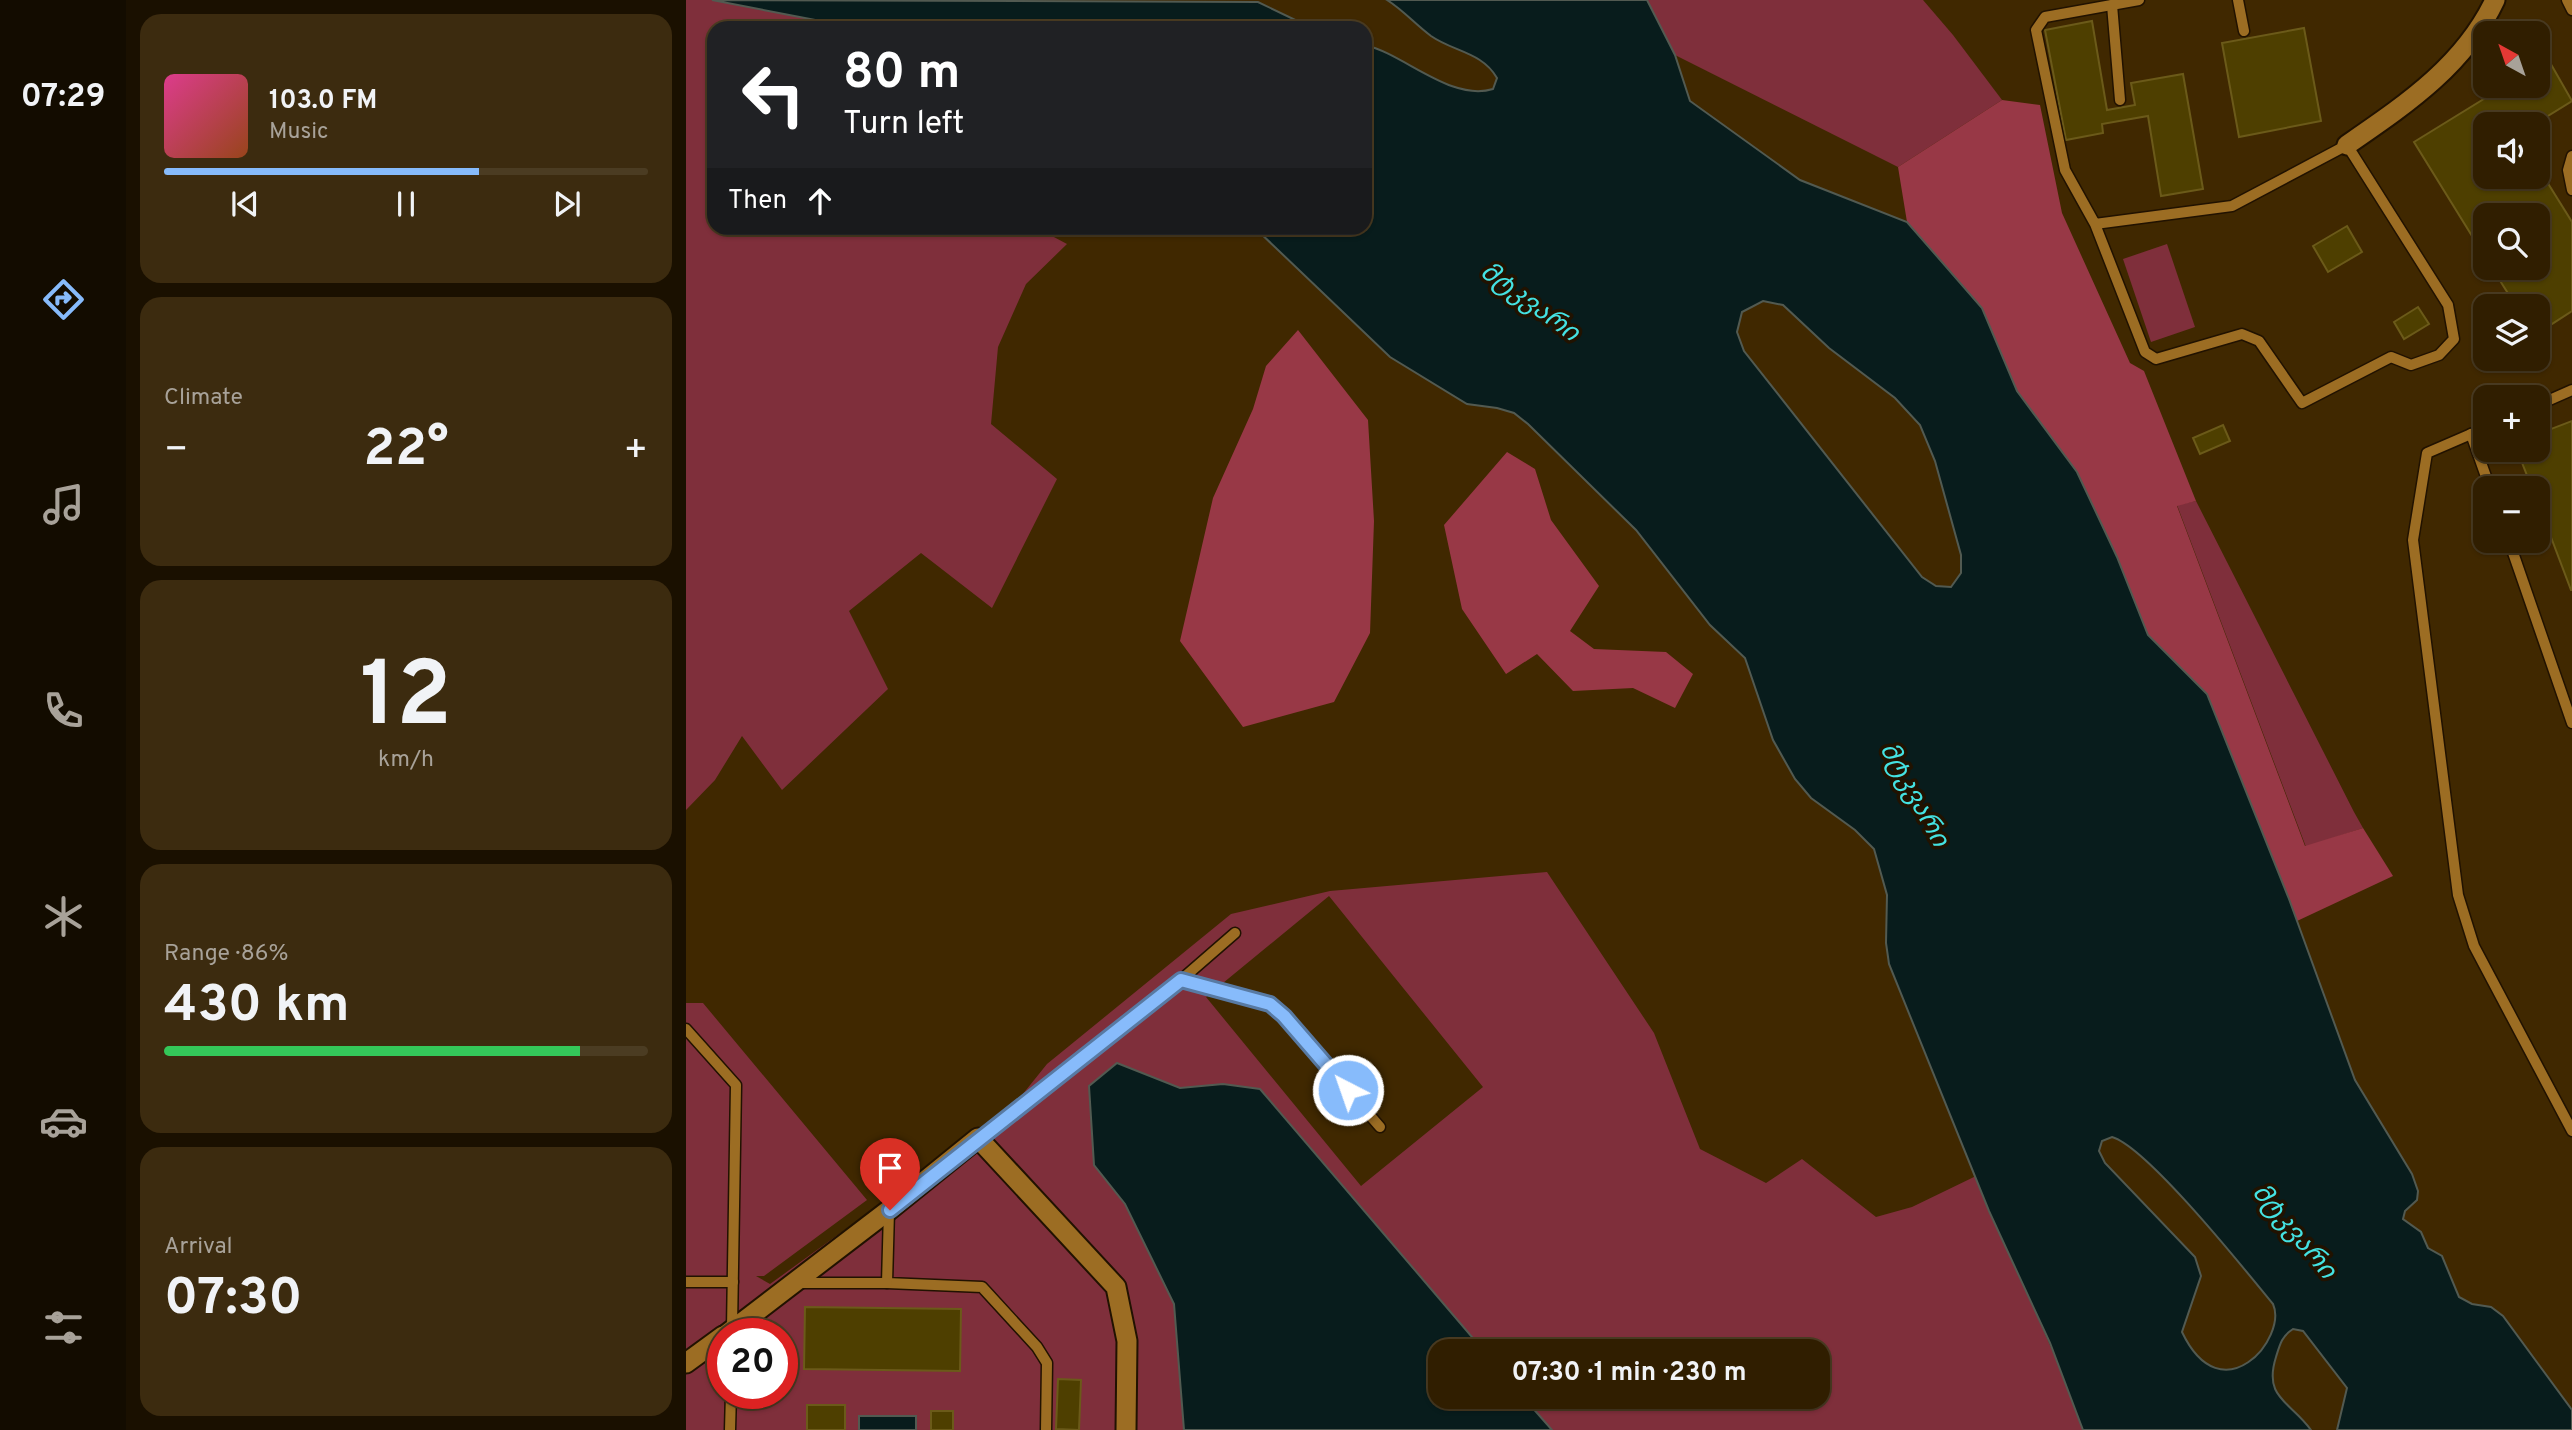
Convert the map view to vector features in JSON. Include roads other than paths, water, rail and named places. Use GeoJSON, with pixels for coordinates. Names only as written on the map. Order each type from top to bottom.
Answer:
{"type":"FeatureCollection","features":[{"type":"Feature","properties":{"kind":"street"},"geometry":{"type":"LineString","coordinates":[[2347,145],[2426,90],[2484,24],[2495,0]]}},
{"type":"Feature","properties":{"kind":"street"},"geometry":{"type":"LineString","coordinates":[[747,1318],[890,1210],[978,1138],[1116,1287],[1127,1341],[1126,1430]]}},
{"type":"Feature","properties":{"kind":"street"},"geometry":{"type":"LineString","coordinates":[[687,1362],[707,1348]]}},
{"type":"Feature","properties":{"kind":"lane"},"geometry":{"type":"LineString","coordinates":[[2095,224],[2232,206],[2347,145],[2448,305],[2454,339],[2440,355],[2411,365],[2391,358],[2302,403],[2259,341],[2242,334],[2156,359],[2145,352],[2095,224],[2065,170],[2036,30],[2045,17],[2139,0]]}},
{"type":"Feature","properties":{"kind":"lane"},"geometry":{"type":"LineString","coordinates":[[2238,0],[2244,31]]}},
{"type":"Feature","properties":{"kind":"lane"},"geometry":{"type":"LineString","coordinates":[[2567,0],[2572,10]]}},
{"type":"Feature","properties":{"kind":"lane"},"geometry":{"type":"LineString","coordinates":[[2112,5],[2120,100]]}},
{"type":"Feature","properties":{"kind":"lane"},"geometry":{"type":"LineString","coordinates":[[2572,156],[2568,170],[2572,190]]}},
{"type":"Feature","properties":{"kind":"lane"},"geometry":{"type":"LineString","coordinates":[[2550,400],[2572,390]]}},
{"type":"Feature","properties":{"kind":"lane"},"geometry":{"type":"LineString","coordinates":[[2486,476],[2472,434],[2427,453],[2413,540],[2458,895],[2474,946],[2572,1130]]}},
{"type":"Feature","properties":{"kind":"lane"},"geometry":{"type":"LineString","coordinates":[[2513,553],[2572,723]]}},
{"type":"Feature","properties":{"kind":"lane"},"geometry":{"type":"LineString","coordinates":[[978,1138],[1181,980],[1235,933]]}},
{"type":"Feature","properties":{"kind":"lane"},"geometry":{"type":"LineString","coordinates":[[1181,980],[1270,1004],[1284,1016],[1380,1127]]}},
{"type":"Feature","properties":{"kind":"lane"},"geometry":{"type":"LineString","coordinates":[[686,1029],[736,1085],[733,1282],[729,1318]]}},
{"type":"Feature","properties":{"kind":"lane"},"geometry":{"type":"LineString","coordinates":[[887,1283],[890,1210]]}},
{"type":"Feature","properties":{"kind":"lane"},"geometry":{"type":"LineString","coordinates":[[686,1282],[733,1282]]}},
{"type":"Feature","properties":{"kind":"lane"},"geometry":{"type":"LineString","coordinates":[[792,1283],[982,1287],[1037,1347],[1047,1363],[1046,1430]]}},
{"type":"Feature","properties":{"kind":"lane"},"geometry":{"type":"LineString","coordinates":[[730,1430],[731,1409]]}},
{"type":"Feature","properties":{"kind":"water"},"geometry":{"type":"Polygon","coordinates":[[[712,0],[1258,2],[1297,21],[821,21],[712,0]]]}},
{"type":"Feature","properties":{"kind":"water","name":"მტკვარი"},"geometry":{"type":"Polygon","coordinates":[[[1387,0],[1647,0],[1675,55],[1690,101],[1800,180],[1907,222],[1982,308],[2017,391],[2077,472],[2117,557],[2148,635],[2207,694],[2289,899],[2355,1080],[2412,1174],[2418,1191],[2417,1200],[2405,1211],[2403,1219],[2421,1232],[2428,1248],[2442,1256],[2459,1297],[2472,1304],[2491,1307],[2503,1316],[2572,1410],[2572,1430],[2337,1430],[2347,1388],[2303,1331],[2293,1329],[2280,1344],[2273,1382],[2281,1398],[2311,1430],[2083,1430],[2050,1343],[1989,1211],[1889,964],[1886,943],[1887,895],[1874,849],[1855,830],[1811,798],[1795,779],[1773,740],[1745,658],[1710,625],[1636,530],[1528,424],[1514,413],[1467,404],[1390,357],[1262,235],[1372,235],[1372,47],[1461,89],[1493,89],[1497,78],[1484,63],[1431,36],[1387,0]],[[1763,301],[1742,312],[1737,332],[1744,351],[1922,577],[1936,586],[1951,587],[1961,573],[1961,555],[1935,461],[1920,425],[1895,398],[1829,348],[1783,305],[1763,301]],[[2112,1137],[2102,1141],[2099,1151],[2105,1163],[2195,1257],[2201,1276],[2182,1332],[2198,1356],[2215,1368],[2232,1369],[2248,1362],[2261,1350],[2271,1335],[2275,1318],[2273,1304],[2171,1185],[2128,1146],[2112,1137]]]}},
{"type":"Feature","properties":{"kind":"water"},"geometry":{"type":"Polygon","coordinates":[[[1117,1063],[1180,1088],[1223,1084],[1260,1089],[1474,1339],[1428,1339],[1428,1409],[1534,1409],[1552,1430],[1184,1430],[1174,1304],[1125,1204],[1094,1165],[1089,1086],[1117,1063]]]}},
{"type":"Feature","properties":{"kind":"water"},"geometry":{"type":"Polygon","coordinates":[[[859,1416],[916,1416],[916,1430],[859,1430],[859,1416]]]}}]}
